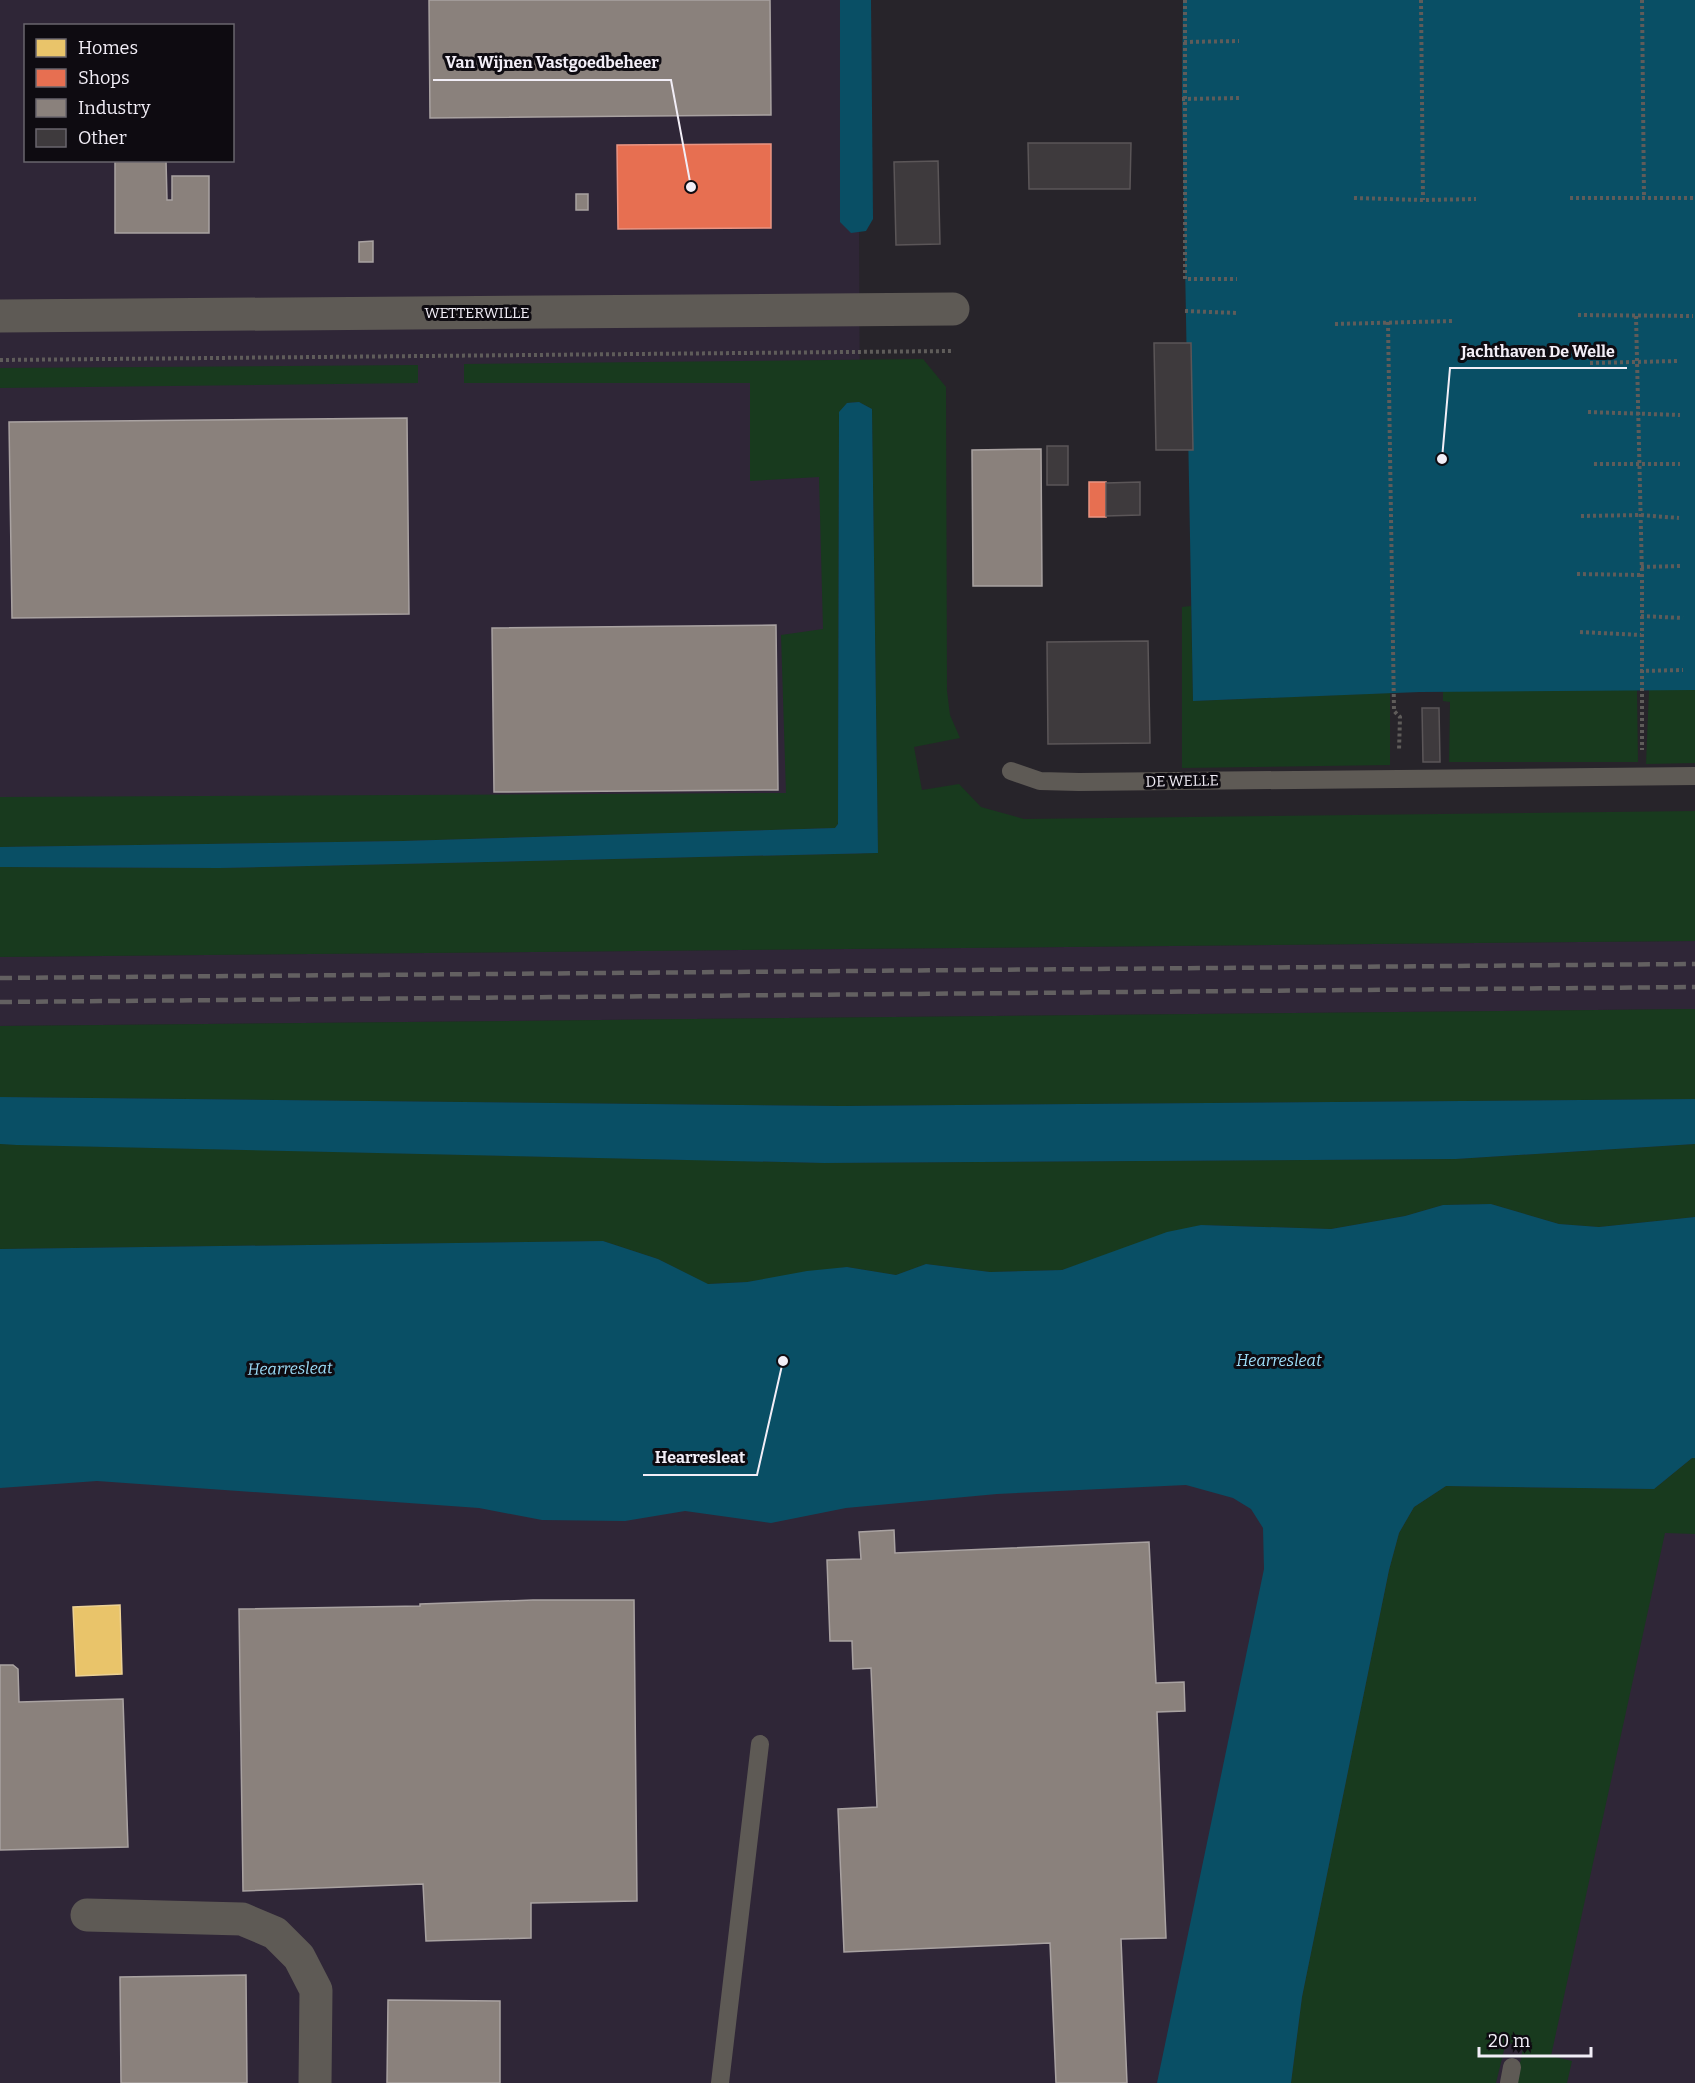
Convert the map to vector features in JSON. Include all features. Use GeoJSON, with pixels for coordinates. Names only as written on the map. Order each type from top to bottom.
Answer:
{"type":"FeatureCollection","features":[{"type":"Feature","properties":{"kind":"street","name":"WETTERWILLE"},"geometry":{"type":"LineString","coordinates":[[0,316],[954,309]]}},
{"type":"Feature","properties":{"kind":"street"},"geometry":{"type":"LineString","coordinates":[[87,1915],[242,1918],[274,1933],[299,1957],[316,1990],[315,2083]]}},
{"type":"Feature","properties":{"kind":"lane","name":"DE WELLE"},"geometry":{"type":"LineString","coordinates":[[1011,771],[1040,781],[1079,782],[1399,779]]}},
{"type":"Feature","properties":{"kind":"lane"},"geometry":{"type":"LineString","coordinates":[[1399,779],[1695,776]]}},
{"type":"Feature","properties":{"kind":"lane"},"geometry":{"type":"LineString","coordinates":[[720,2083],[760,1744]]}},
{"type":"Feature","properties":{"kind":"path"},"geometry":{"type":"LineString","coordinates":[[1185,0],[1185,279],[1237,279]]}},
{"type":"Feature","properties":{"kind":"path"},"geometry":{"type":"LineString","coordinates":[[1421,0],[1423,200]]}},
{"type":"Feature","properties":{"kind":"path"},"geometry":{"type":"LineString","coordinates":[[1642,0],[1644,198]]}},
{"type":"Feature","properties":{"kind":"path"},"geometry":{"type":"LineString","coordinates":[[1183,42],[1239,41]]}},
{"type":"Feature","properties":{"kind":"path"},"geometry":{"type":"LineString","coordinates":[[1182,99],[1240,98]]}},
{"type":"Feature","properties":{"kind":"path"},"geometry":{"type":"LineString","coordinates":[[1354,198],[1476,199]]}},
{"type":"Feature","properties":{"kind":"path"},"geometry":{"type":"LineString","coordinates":[[1570,198],[1695,198]]}},
{"type":"Feature","properties":{"kind":"path"},"geometry":{"type":"LineString","coordinates":[[1185,311],[1237,313]]}},
{"type":"Feature","properties":{"kind":"path"},"geometry":{"type":"LineString","coordinates":[[1578,315],[1693,316]]}},
{"type":"Feature","properties":{"kind":"path"},"geometry":{"type":"LineString","coordinates":[[1636,316],[1642,575],[1640,670],[1642,777]]}},
{"type":"Feature","properties":{"kind":"path"},"geometry":{"type":"LineString","coordinates":[[1335,324],[1453,321]]}},
{"type":"Feature","properties":{"kind":"path"},"geometry":{"type":"LineString","coordinates":[[1388,322],[1394,711],[1400,717],[1399,779]]}},
{"type":"Feature","properties":{"kind":"path"},"geometry":{"type":"LineString","coordinates":[[0,360],[954,351]]}},
{"type":"Feature","properties":{"kind":"path"},"geometry":{"type":"LineString","coordinates":[[1590,363],[1678,361]]}},
{"type":"Feature","properties":{"kind":"path"},"geometry":{"type":"LineString","coordinates":[[1588,412],[1680,415]]}},
{"type":"Feature","properties":{"kind":"path"},"geometry":{"type":"LineString","coordinates":[[1594,464],[1680,464]]}},
{"type":"Feature","properties":{"kind":"path"},"geometry":{"type":"LineString","coordinates":[[1581,516],[1640,515],[1679,518]]}},
{"type":"Feature","properties":{"kind":"path"},"geometry":{"type":"LineString","coordinates":[[1641,567],[1680,566]]}},
{"type":"Feature","properties":{"kind":"path"},"geometry":{"type":"LineString","coordinates":[[1576,574],[1642,575]]}},
{"type":"Feature","properties":{"kind":"path"},"geometry":{"type":"LineString","coordinates":[[1641,616],[1683,618]]}},
{"type":"Feature","properties":{"kind":"path"},"geometry":{"type":"LineString","coordinates":[[1580,632],[1641,635]]}},
{"type":"Feature","properties":{"kind":"path"},"geometry":{"type":"LineString","coordinates":[[1640,670],[1683,670]]}},
{"type":"Feature","properties":{"kind":"shaded area"},"geometry":{"type":"Polygon","coordinates":[[[0,0],[858,0],[862,881],[0,881],[0,0]]]}},
{"type":"Feature","properties":{"kind":"shaded area"},"geometry":{"type":"Polygon","coordinates":[[[1695,941],[1695,1009],[0,1026],[0,957],[1695,941]]]}},
{"type":"Feature","properties":{"kind":"shaded area"},"geometry":{"type":"Polygon","coordinates":[[[1695,1417],[1695,2083],[0,2083],[0,1460],[1695,1417]]]}},
{"type":"Feature","properties":{"kind":"green space"},"geometry":{"type":"Polygon","coordinates":[[[923,359],[946,387],[947,691],[950,715],[960,738],[914,747],[922,790],[959,784],[981,807],[1024,819],[1695,811],[1695,941],[0,957],[0,867],[219,868],[878,853],[872,409],[859,402],[847,403],[839,413],[838,824],[835,828],[402,841],[0,847],[0,797],[786,793],[781,635],[823,629],[819,477],[750,481],[750,383],[464,383],[464,364],[923,359]]]}},
{"type":"Feature","properties":{"kind":"green space"},"geometry":{"type":"Polygon","coordinates":[[[418,365],[418,383],[0,388],[0,368],[418,365]]]}},
{"type":"Feature","properties":{"kind":"green space"},"geometry":{"type":"Polygon","coordinates":[[[1191,606],[1193,701],[1390,693],[1390,765],[1182,768],[1182,607],[1191,606]]]}},
{"type":"Feature","properties":{"kind":"green space"},"geometry":{"type":"Polygon","coordinates":[[[1637,690],[1638,762],[1449,762],[1450,702],[1443,701],[1443,691],[1637,690]]]}},
{"type":"Feature","properties":{"kind":"green space"},"geometry":{"type":"Polygon","coordinates":[[[1649,690],[1695,690],[1695,763],[1646,764],[1649,690]]]}},
{"type":"Feature","properties":{"kind":"green space"},"geometry":{"type":"Polygon","coordinates":[[[1695,1009],[1695,1099],[842,1106],[0,1097],[0,1026],[1695,1009]]]}},
{"type":"Feature","properties":{"kind":"green space"},"geometry":{"type":"Polygon","coordinates":[[[0,1144],[824,1163],[1456,1159],[1695,1144],[1695,1217],[1599,1227],[1559,1224],[1491,1204],[1443,1205],[1405,1216],[1331,1229],[1201,1225],[1062,1270],[990,1272],[926,1264],[896,1275],[847,1267],[747,1282],[707,1284],[658,1259],[603,1241],[0,1249],[0,1144]]]}},
{"type":"Feature","properties":{"kind":"green space"},"geometry":{"type":"Polygon","coordinates":[[[1692,1458],[1695,1458],[1695,1534],[1665,1533],[1551,2056],[1572,2061],[1567,2083],[1516,2083],[1523,2048],[1506,2042],[1496,2083],[1291,2083],[1302,1997],[1389,1570],[1399,1533],[1414,1507],[1446,1486],[1654,1489],[1692,1458]]]}},
{"type":"Feature","properties":{"kind":"water"},"geometry":{"type":"Polygon","coordinates":[[[840,0],[871,0],[873,219],[866,231],[851,233],[840,222],[840,0]]]}},
{"type":"Feature","properties":{"kind":"water"},"geometry":{"type":"Polygon","coordinates":[[[1183,0],[1695,0],[1695,690],[1420,692],[1193,701],[1182,99],[1183,0]]]}},
{"type":"Feature","properties":{"kind":"water"},"geometry":{"type":"Polygon","coordinates":[[[859,402],[872,409],[878,853],[219,868],[0,867],[0,847],[402,841],[835,828],[838,824],[839,412],[847,403],[859,402]]]}},
{"type":"Feature","properties":{"kind":"water"},"geometry":{"type":"Polygon","coordinates":[[[0,1097],[842,1106],[1695,1099],[1695,1144],[1456,1159],[824,1163],[17,1145],[0,1144],[0,1097]]]}},
{"type":"Feature","properties":{"kind":"water"},"geometry":{"type":"Polygon","coordinates":[[[1491,1204],[1559,1224],[1599,1227],[1695,1217],[1695,1458],[1692,1458],[1654,1489],[1446,1486],[1414,1507],[1399,1533],[1389,1570],[1302,1997],[1291,2083],[1157,2083],[1264,1569],[1263,1528],[1251,1509],[1233,1498],[1186,1485],[997,1494],[846,1508],[771,1523],[685,1511],[625,1521],[542,1520],[479,1508],[97,1481],[0,1488],[0,1249],[603,1241],[658,1259],[708,1284],[747,1282],[807,1271],[847,1267],[896,1275],[926,1264],[990,1272],[1062,1270],[1167,1232],[1201,1225],[1331,1229],[1405,1216],[1443,1205],[1491,1204]]]}},
{"type":"Feature","properties":{"kind":"building: Homes"},"geometry":{"type":"Polygon","coordinates":[[[120,1605],[122,1674],[76,1676],[73,1607],[120,1605]]]}},
{"type":"Feature","properties":{"kind":"building: Shops"},"geometry":{"type":"Polygon","coordinates":[[[771,144],[771,228],[618,229],[617,145],[771,144]]]}},
{"type":"Feature","properties":{"kind":"building: Shops"},"geometry":{"type":"Polygon","coordinates":[[[1089,482],[1106,482],[1106,517],[1089,517],[1089,482]]]}},
{"type":"Feature","properties":{"kind":"building: Industry"},"geometry":{"type":"Polygon","coordinates":[[[429,0],[770,0],[771,115],[430,118],[429,0]]]}},
{"type":"Feature","properties":{"kind":"building: Industry"},"geometry":{"type":"Polygon","coordinates":[[[115,162],[166,162],[167,200],[172,200],[172,176],[209,176],[209,233],[115,233],[115,162]]]}},
{"type":"Feature","properties":{"kind":"building: Industry"},"geometry":{"type":"Polygon","coordinates":[[[576,194],[588,194],[588,210],[576,210],[576,194]]]}},
{"type":"Feature","properties":{"kind":"building: Industry"},"geometry":{"type":"Polygon","coordinates":[[[373,241],[373,262],[359,262],[359,242],[373,241]]]}},
{"type":"Feature","properties":{"kind":"building: Industry"},"geometry":{"type":"Polygon","coordinates":[[[407,418],[409,614],[12,618],[9,422],[407,418]]]}},
{"type":"Feature","properties":{"kind":"building: Industry"},"geometry":{"type":"Polygon","coordinates":[[[1041,449],[1042,586],[973,586],[972,450],[1041,449]]]}},
{"type":"Feature","properties":{"kind":"building: Industry"},"geometry":{"type":"Polygon","coordinates":[[[776,625],[778,790],[494,792],[492,628],[776,625]]]}},
{"type":"Feature","properties":{"kind":"building: Industry"},"geometry":{"type":"Polygon","coordinates":[[[894,1530],[895,1553],[1149,1542],[1156,1683],[1184,1682],[1185,1711],[1157,1712],[1166,1938],[1121,1939],[1127,2083],[1056,2083],[1050,1943],[844,1952],[838,1809],[877,1807],[871,1668],[853,1669],[852,1641],[830,1641],[827,1560],[861,1559],[859,1532],[894,1530]]]}},
{"type":"Feature","properties":{"kind":"building: Industry"},"geometry":{"type":"Polygon","coordinates":[[[533,1600],[634,1600],[637,1901],[531,1903],[531,1938],[426,1941],[423,1884],[243,1891],[239,1609],[420,1606],[420,1604],[533,1600]]]}},
{"type":"Feature","properties":{"kind":"building: Industry"},"geometry":{"type":"Polygon","coordinates":[[[0,1665],[13,1665],[18,1669],[19,1702],[123,1699],[128,1847],[0,1850],[0,1665]]]}},
{"type":"Feature","properties":{"kind":"building: Industry"},"geometry":{"type":"Polygon","coordinates":[[[246,1975],[247,2083],[121,2083],[120,1977],[246,1975]]]}},
{"type":"Feature","properties":{"kind":"building: Industry"},"geometry":{"type":"Polygon","coordinates":[[[388,2000],[500,2001],[500,2083],[387,2083],[388,2000]]]}},
{"type":"Feature","properties":{"kind":"building: Other"},"geometry":{"type":"Polygon","coordinates":[[[1028,143],[1131,143],[1130,189],[1029,189],[1028,143]]]}},
{"type":"Feature","properties":{"kind":"building: Other"},"geometry":{"type":"Polygon","coordinates":[[[938,161],[940,244],[896,245],[894,162],[938,161]]]}},
{"type":"Feature","properties":{"kind":"building: Other"},"geometry":{"type":"Polygon","coordinates":[[[1154,343],[1191,343],[1193,450],[1156,450],[1154,343]]]}},
{"type":"Feature","properties":{"kind":"building: Other"},"geometry":{"type":"Polygon","coordinates":[[[1047,446],[1068,446],[1068,485],[1047,485],[1047,446]]]}},
{"type":"Feature","properties":{"kind":"building: Other"},"geometry":{"type":"Polygon","coordinates":[[[1140,482],[1140,515],[1106,516],[1106,483],[1140,482]]]}},
{"type":"Feature","properties":{"kind":"building: Other"},"geometry":{"type":"Polygon","coordinates":[[[1148,641],[1150,743],[1048,744],[1047,642],[1148,641]]]}},
{"type":"Feature","properties":{"kind":"building: Other"},"geometry":{"type":"Polygon","coordinates":[[[1422,708],[1439,708],[1440,762],[1423,762],[1422,708]]]}},
{"type":"Feature","properties":{"kind":"railway"},"geometry":{"type":"LineString","coordinates":[[0,978],[1695,964]]}},
{"type":"Feature","properties":{"kind":"railway"},"geometry":{"type":"LineString","coordinates":[[0,1002],[1695,987]]}},
{"type":"Feature","properties":{"kind":"place","name":"Van Wijnen Vastgoedbeheer"},"geometry":{"type":"Point","coordinates":[691,187]}},
{"type":"Feature","properties":{"kind":"place","name":"Jachthaven De Welle"},"geometry":{"type":"Point","coordinates":[1442,459]}},
{"type":"Feature","properties":{"kind":"place","name":"Hearresleat"},"geometry":{"type":"Point","coordinates":[783,1361]}}]}
